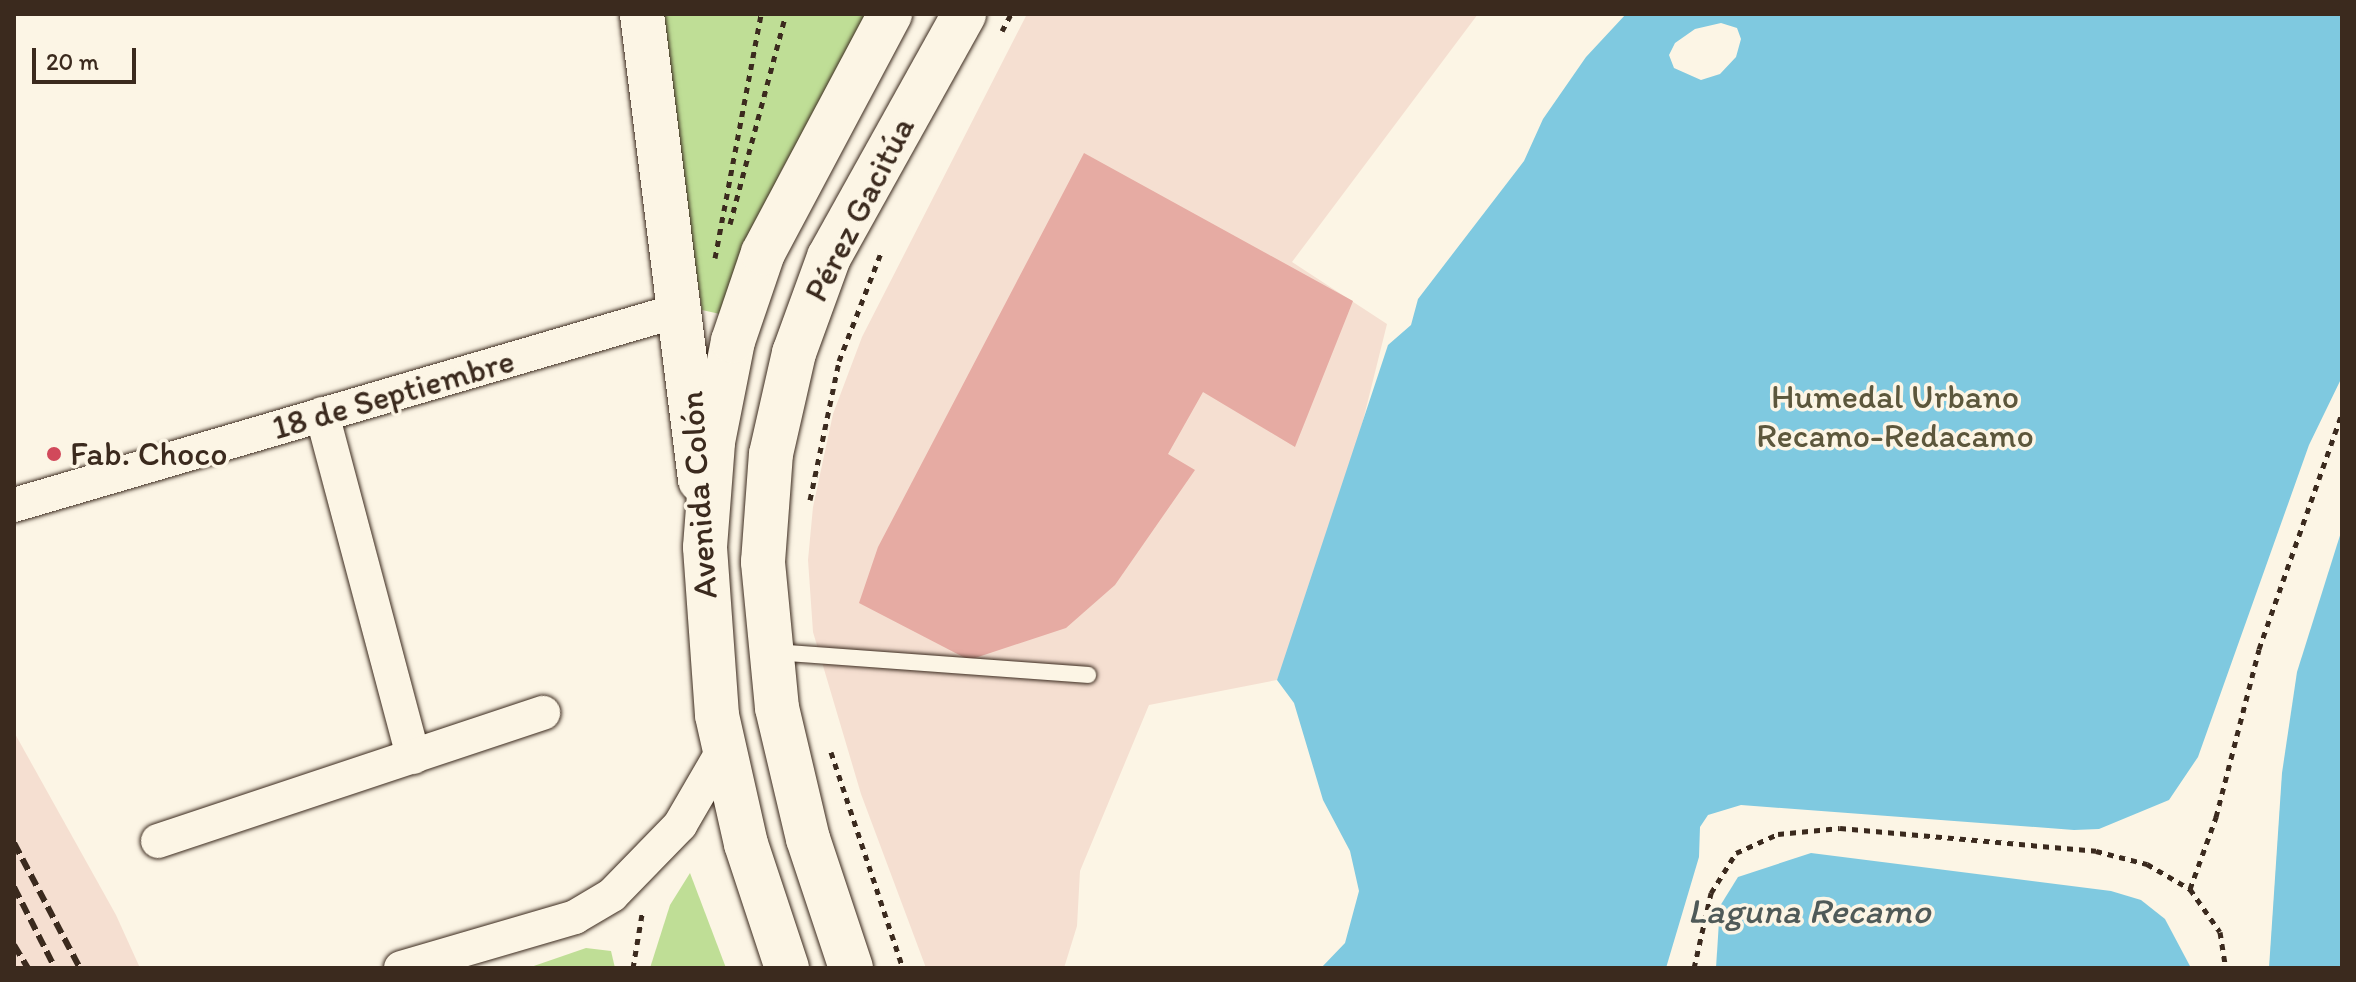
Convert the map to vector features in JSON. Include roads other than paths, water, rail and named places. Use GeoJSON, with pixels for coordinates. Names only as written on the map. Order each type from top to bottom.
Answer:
{"type":"FeatureCollection","features":[{"type":"Feature","properties":{"kind":"main road","name":"Avenida Colón"},"geometry":{"type":"LineString","coordinates":[[642,14],[680,310],[723,751],[740,822],[787,968]]}},
{"type":"Feature","properties":{"kind":"main road","name":"Pérez Gacitúa"},"geometry":{"type":"LineString","coordinates":[[705,547],[713,442],[746,299],[786,202],[890,14]]}},
{"type":"Feature","properties":{"kind":"main road","name":"Pérez Gacitúa"},"geometry":{"type":"LineString","coordinates":[[769,652],[766,506],[794,353],[851,211],[980,27]]}},
{"type":"Feature","properties":{"kind":"main road"},"geometry":{"type":"LineString","coordinates":[[769,652],[796,795],[851,968]]}},
{"type":"Feature","properties":{"kind":"street","name":"18 de Septiembre"},"geometry":{"type":"LineString","coordinates":[[14,505],[680,310]]}},
{"type":"Feature","properties":{"kind":"street"},"geometry":{"type":"LineString","coordinates":[[322,414],[413,757]]}},
{"type":"Feature","properties":{"kind":"street"},"geometry":{"type":"LineString","coordinates":[[158,841],[543,713]]}},
{"type":"Feature","properties":{"kind":"street"},"geometry":{"type":"LineString","coordinates":[[401,968],[575,917],[631,880],[680,825],[723,751]]}},
{"type":"Feature","properties":{"kind":"street"},"geometry":{"type":"LineString","coordinates":[[680,825],[709,815],[740,822]]}},
{"type":"Feature","properties":{"kind":"lane"},"geometry":{"type":"LineString","coordinates":[[769,652],[1088,675]]}},
{"type":"Feature","properties":{"kind":"water","name":"Humedal Urbano Recamo-Redacamo"},"geometry":{"type":"Polygon","coordinates":[[[1626,14],[2342,14],[2342,377],[2309,445],[2198,757],[2169,800],[2099,829],[2074,830],[1741,805],[1708,815],[1700,827],[1699,857],[1666,968],[1321,968],[1345,943],[1359,891],[1350,851],[1323,800],[1294,703],[1277,680],[1388,345],[1411,325],[1418,299],[1524,161],[1543,119],[1586,57],[1626,14]],[[1721,23],[1695,29],[1675,43],[1669,55],[1674,68],[1701,80],[1720,74],[1736,57],[1741,39],[1737,28],[1721,23]]]}},
{"type":"Feature","properties":{"kind":"water"},"geometry":{"type":"Polygon","coordinates":[[[2342,529],[2342,968],[2269,968],[2282,773],[2297,672],[2342,529]]]}},
{"type":"Feature","properties":{"kind":"water","name":"Laguna Recamo"},"geometry":{"type":"Polygon","coordinates":[[[1811,853],[2111,891],[2141,900],[2165,919],[2191,968],[1716,968],[1720,906],[1738,877],[1811,853]]]}},
{"type":"Feature","properties":{"kind":"railway"},"geometry":{"type":"LineString","coordinates":[[14,843],[80,968]]}},
{"type":"Feature","properties":{"kind":"railway"},"geometry":{"type":"LineString","coordinates":[[14,887],[55,968]]}},
{"type":"Feature","properties":{"kind":"railway"},"geometry":{"type":"LineString","coordinates":[[14,945],[28,968]]}},
{"type":"Feature","properties":{"kind":"place","name":"Fab. Choco"},"geometry":{"type":"Point","coordinates":[54,454]}}]}
